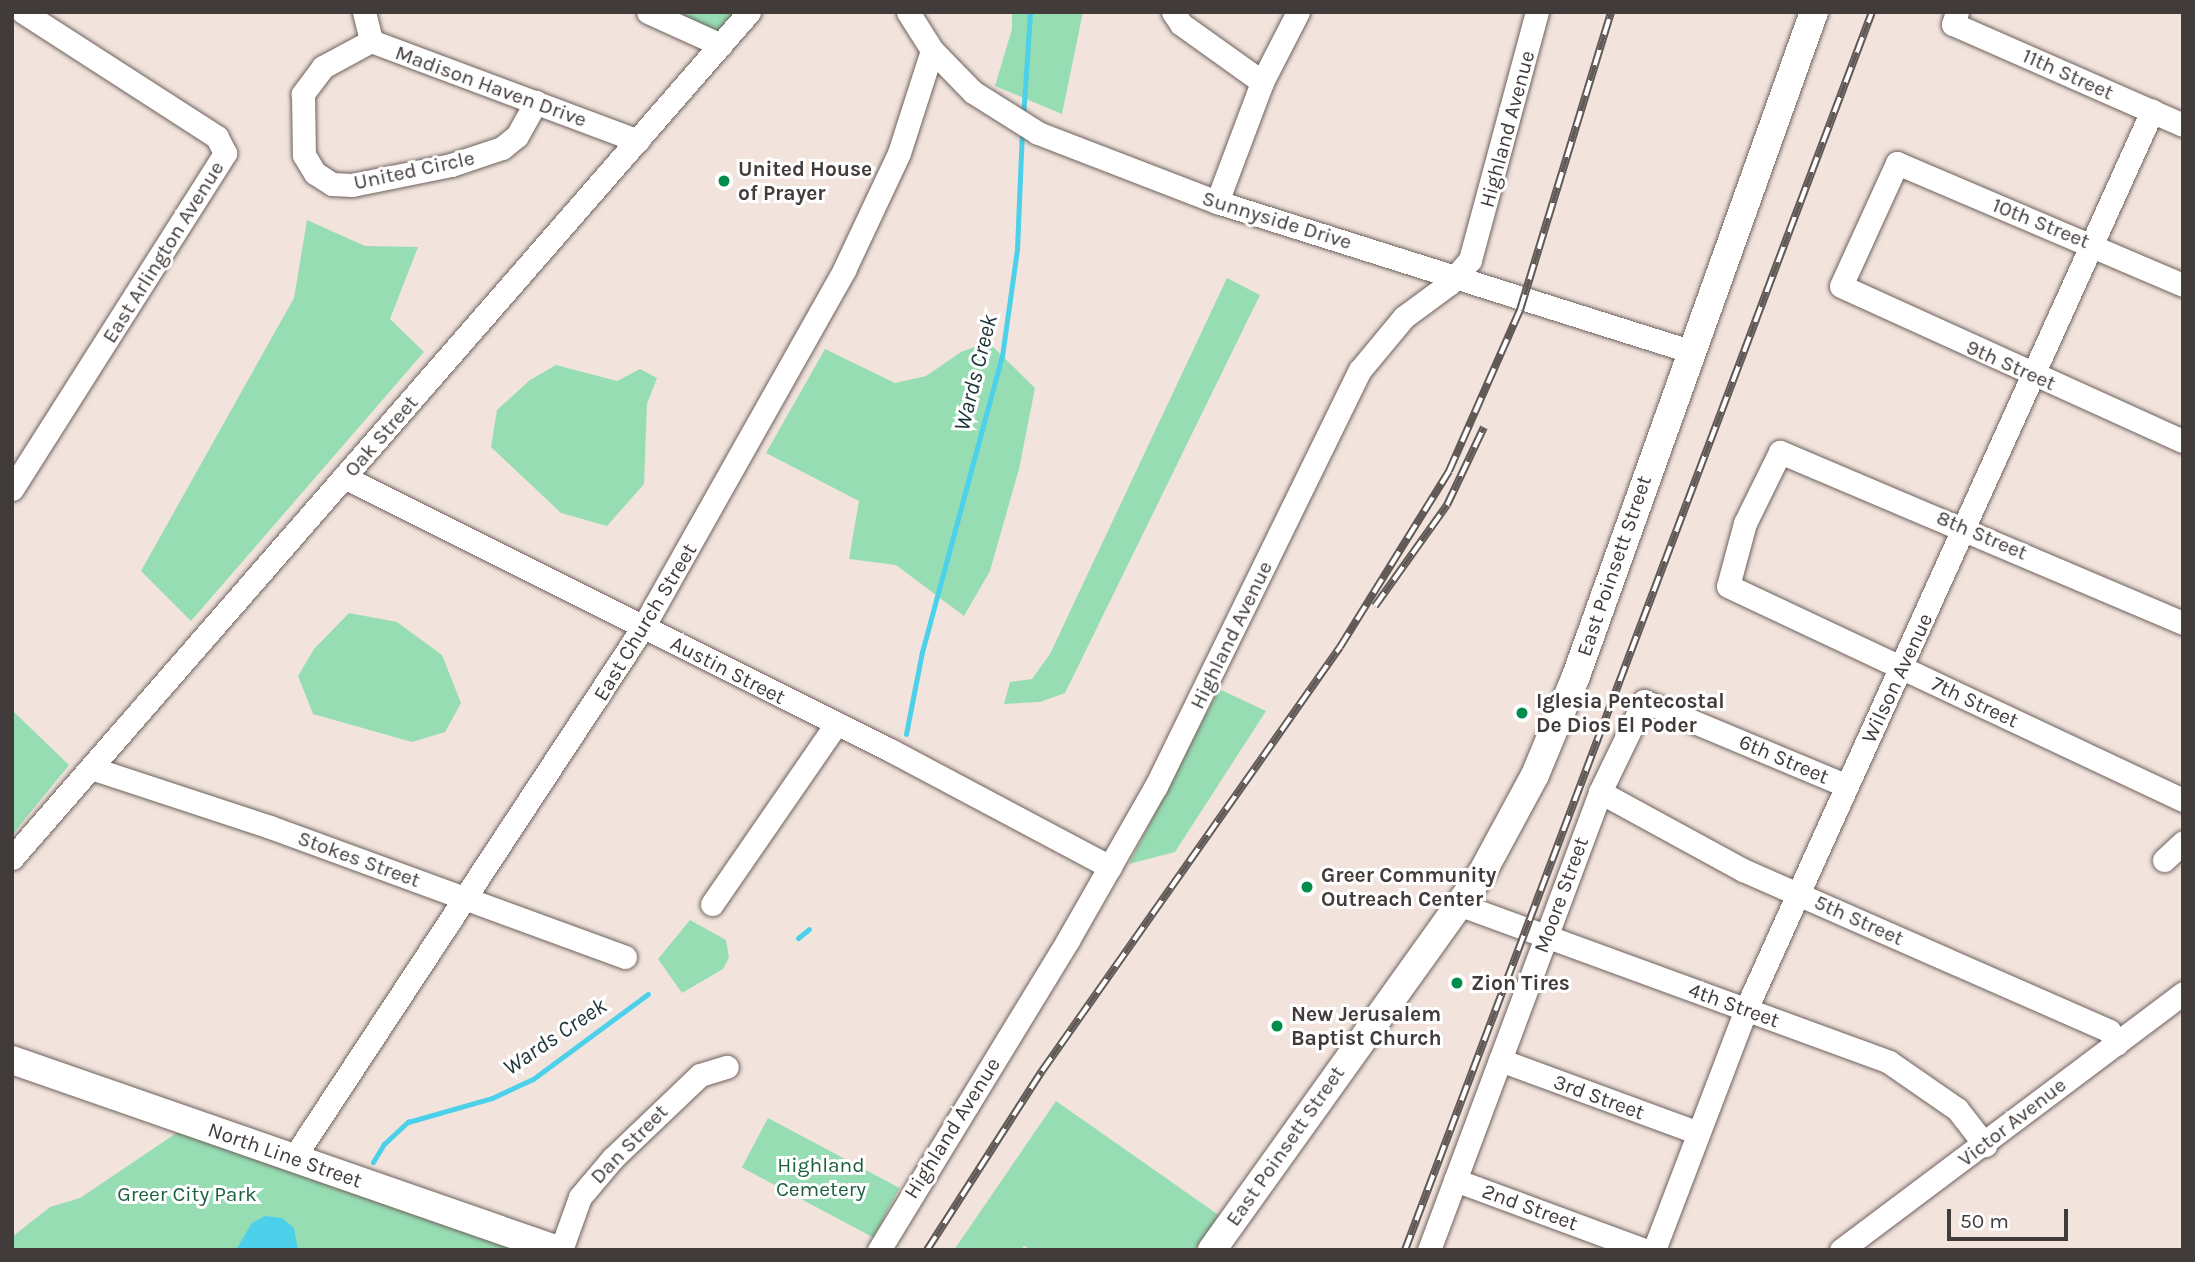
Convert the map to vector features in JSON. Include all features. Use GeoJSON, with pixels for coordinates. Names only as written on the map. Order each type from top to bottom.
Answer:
{"type":"FeatureCollection","features":[{"type":"Feature","properties":{"kind":"main road","name":"East Poinsett Street"},"geometry":{"type":"LineString","coordinates":[[1212,1250],[1458,904],[1511,822],[1557,726],[1814,12]]}},
{"type":"Feature","properties":{"kind":"main road","name":"North Line Street"},"geometry":{"type":"LineString","coordinates":[[12,1060],[560,1250]]}},
{"type":"Feature","properties":{"kind":"street","name":"East Arlington Avenue"},"geometry":{"type":"LineString","coordinates":[[12,489],[225,153],[217,136],[23,12]]}},
{"type":"Feature","properties":{"kind":"street","name":"Madison Haven Drive"},"geometry":{"type":"LineString","coordinates":[[364,12],[371,41],[638,141]]}},
{"type":"Feature","properties":{"kind":"street"},"geometry":{"type":"LineString","coordinates":[[648,12],[721,45]]}},
{"type":"Feature","properties":{"kind":"street","name":"Oak Street"},"geometry":{"type":"LineString","coordinates":[[12,858],[749,12]]}},
{"type":"Feature","properties":{"kind":"street","name":"Sunnyside Drive"},"geometry":{"type":"LineString","coordinates":[[908,12],[933,50],[972,92],[1029,129],[1217,202],[1691,351]]}},
{"type":"Feature","properties":{"kind":"street"},"geometry":{"type":"LineString","coordinates":[[1173,12],[1181,24],[1262,82]]}},
{"type":"Feature","properties":{"kind":"street"},"geometry":{"type":"LineString","coordinates":[[1217,202],[1262,82],[1298,12]]}},
{"type":"Feature","properties":{"kind":"street","name":"Highland Avenue"},"geometry":{"type":"LineString","coordinates":[[879,1250],[1110,867],[1162,773],[1360,370],[1404,317],[1457,276],[1478,242],[1537,12]]}},
{"type":"Feature","properties":{"kind":"street","name":"11th Street"},"geometry":{"type":"LineString","coordinates":[[1955,18],[2183,125]]}},
{"type":"Feature","properties":{"kind":"street","name":"United Circle"},"geometry":{"type":"LineString","coordinates":[[371,41],[323,67],[303,94],[304,155],[315,173],[332,184],[352,185],[451,165],[502,148],[517,136],[536,102]]}},
{"type":"Feature","properties":{"kind":"street","name":"East Church Street"},"geometry":{"type":"LineString","coordinates":[[293,1159],[643,627],[844,270],[899,153],[933,50]]}},
{"type":"Feature","properties":{"kind":"street","name":"Wilson Avenue"},"geometry":{"type":"LineString","coordinates":[[1654,1250],[1746,1009],[2152,111]]}},
{"type":"Feature","properties":{"kind":"street","name":"10th Street"},"geometry":{"type":"LineString","coordinates":[[1840,286],[1897,163],[2183,285]]}},
{"type":"Feature","properties":{"kind":"street","name":"9th Street"},"geometry":{"type":"LineString","coordinates":[[1840,286],[2183,441]]}},
{"type":"Feature","properties":{"kind":"street","name":"8th Street"},"geometry":{"type":"LineString","coordinates":[[1728,586],[1745,523],[1780,452],[1965,527],[2183,623]]}},
{"type":"Feature","properties":{"kind":"street","name":"Austin Street"},"geometry":{"type":"LineString","coordinates":[[344,477],[836,724],[1110,867]]}},
{"type":"Feature","properties":{"kind":"street","name":"7th Street"},"geometry":{"type":"LineString","coordinates":[[1728,586],[2183,800]]}},
{"type":"Feature","properties":{"kind":"street","name":"6th Street"},"geometry":{"type":"LineString","coordinates":[[1644,701],[1847,786]]}},
{"type":"Feature","properties":{"kind":"street","name":"Moore Street"},"geometry":{"type":"LineString","coordinates":[[1429,1250],[1600,792],[1644,701]]}},
{"type":"Feature","properties":{"kind":"street"},"geometry":{"type":"LineString","coordinates":[[712,904],[836,724]]}},
{"type":"Feature","properties":{"kind":"street","name":"Stokes Street"},"geometry":{"type":"LineString","coordinates":[[91,768],[466,898],[625,957]]}},
{"type":"Feature","properties":{"kind":"street","name":"5th Street"},"geometry":{"type":"LineString","coordinates":[[1600,792],[1694,846],[2109,1031],[2118,1044]]}},
{"type":"Feature","properties":{"kind":"street"},"geometry":{"type":"LineString","coordinates":[[2164,860],[2183,842]]}},
{"type":"Feature","properties":{"kind":"street","name":"4th Street"},"geometry":{"type":"LineString","coordinates":[[1458,904],[1864,1051],[1913,1075],[1957,1109],[1984,1145]]}},
{"type":"Feature","properties":{"kind":"street","name":"Victor Avenue"},"geometry":{"type":"LineString","coordinates":[[1841,1250],[2183,993]]}},
{"type":"Feature","properties":{"kind":"street","name":"3rd Street"},"geometry":{"type":"LineString","coordinates":[[1500,1060],[1698,1133]]}},
{"type":"Feature","properties":{"kind":"street","name":"Dan Street"},"geometry":{"type":"LineString","coordinates":[[560,1250],[580,1197],[613,1158],[700,1075],[727,1067]]}},
{"type":"Feature","properties":{"kind":"street","name":"2nd Street"},"geometry":{"type":"LineString","coordinates":[[1455,1180],[1644,1250]]}},
{"type":"Feature","properties":{"kind":"green space"},"geometry":{"type":"Polygon","coordinates":[[[670,12],[741,12],[719,37],[670,12]]]}},
{"type":"Feature","properties":{"kind":"green space"},"geometry":{"type":"Polygon","coordinates":[[[1012,12],[1083,12],[1062,114],[995,86],[1012,29],[1012,12]]]}},
{"type":"Feature","properties":{"kind":"green space"},"geometry":{"type":"Polygon","coordinates":[[[307,220],[365,246],[418,247],[390,319],[424,352],[191,621],[141,571],[294,298],[307,220]]]}},
{"type":"Feature","properties":{"kind":"green space"},"geometry":{"type":"Polygon","coordinates":[[[1227,278],[1260,295],[1065,693],[1040,702],[1004,704],[1010,682],[1032,679],[1050,654],[1227,278]]]}},
{"type":"Feature","properties":{"kind":"green space"},"geometry":{"type":"Polygon","coordinates":[[[988,342],[1035,388],[1019,469],[990,571],[964,616],[896,565],[849,559],[859,501],[766,453],[825,349],[895,383],[926,376],[961,352],[988,342]]]}},
{"type":"Feature","properties":{"kind":"green space"},"geometry":{"type":"Polygon","coordinates":[[[556,365],[617,381],[640,369],[657,378],[647,404],[644,484],[607,526],[561,513],[491,447],[497,410],[530,380],[556,365]]]}},
{"type":"Feature","properties":{"kind":"green space"},"geometry":{"type":"Polygon","coordinates":[[[349,613],[397,622],[442,655],[461,703],[445,732],[412,742],[313,714],[298,676],[314,649],[349,613]]]}},
{"type":"Feature","properties":{"kind":"green space"},"geometry":{"type":"Polygon","coordinates":[[[1219,689],[1266,711],[1175,852],[1129,864],[1219,689]]]}},
{"type":"Feature","properties":{"kind":"green space"},"geometry":{"type":"Polygon","coordinates":[[[12,713],[69,765],[12,835],[12,713]]]}},
{"type":"Feature","properties":{"kind":"green space"},"geometry":{"type":"Polygon","coordinates":[[[690,920],[726,940],[729,958],[723,969],[682,993],[658,959],[690,920]]]}},
{"type":"Feature","properties":{"kind":"green space"},"geometry":{"type":"Polygon","coordinates":[[[1056,1101],[1220,1216],[1194,1250],[1031,1250],[1024,1246],[1021,1250],[954,1250],[1056,1101]]]}},
{"type":"Feature","properties":{"kind":"green space","name":"Highland Cemetery"},"geometry":{"type":"Polygon","coordinates":[[[768,1118],[900,1188],[873,1237],[742,1167],[768,1118]]]}},
{"type":"Feature","properties":{"kind":"green space","name":"Greer City Park"},"geometry":{"type":"Polygon","coordinates":[[[178,1132],[531,1250],[12,1250],[12,1237],[50,1207],[80,1198],[178,1132]]]}},
{"type":"Feature","properties":{"kind":"water"},"geometry":{"type":"Polygon","coordinates":[[[265,1216],[282,1218],[294,1228],[298,1250],[236,1250],[252,1223],[265,1216]]]}},
{"type":"Feature","properties":{"kind":"waterway","name":"Wards Creek"},"geometry":{"type":"LineString","coordinates":[[1023,118],[1030,12]]}},
{"type":"Feature","properties":{"kind":"waterway","name":"Wards Creek"},"geometry":{"type":"LineString","coordinates":[[906,734],[922,652],[1002,356],[1017,249],[1022,131]]}},
{"type":"Feature","properties":{"kind":"waterway","name":"Wards Creek"},"geometry":{"type":"LineString","coordinates":[[798,938],[809,929]]}},
{"type":"Feature","properties":{"kind":"waterway","name":"Wards Creek"},"geometry":{"type":"LineString","coordinates":[[373,1162],[384,1144],[408,1122],[492,1098],[533,1079],[648,994]]}},
{"type":"Feature","properties":{"kind":"railway"},"geometry":{"type":"LineString","coordinates":[[927,1250],[1042,1071],[1340,647],[1449,471],[1520,310],[1611,12]]}},
{"type":"Feature","properties":{"kind":"railway"},"geometry":{"type":"LineString","coordinates":[[1405,1250],[1872,12]]}},
{"type":"Feature","properties":{"kind":"railway"},"geometry":{"type":"LineString","coordinates":[[1375,606],[1447,505],[1484,427]]}},
{"type":"Feature","properties":{"kind":"place","name":"United House of Prayer"},"geometry":{"type":"Point","coordinates":[724,181]}},
{"type":"Feature","properties":{"kind":"place","name":"Iglesia Pentecostal De Dios El Poder"},"geometry":{"type":"Point","coordinates":[1522,713]}},
{"type":"Feature","properties":{"kind":"place","name":"Greer Community Outreach Center"},"geometry":{"type":"Point","coordinates":[1307,887]}},
{"type":"Feature","properties":{"kind":"place","name":"Zion Tires"},"geometry":{"type":"Point","coordinates":[1457,983]}},
{"type":"Feature","properties":{"kind":"place","name":"New Jerusalem Baptist Church"},"geometry":{"type":"Point","coordinates":[1277,1026]}}]}
